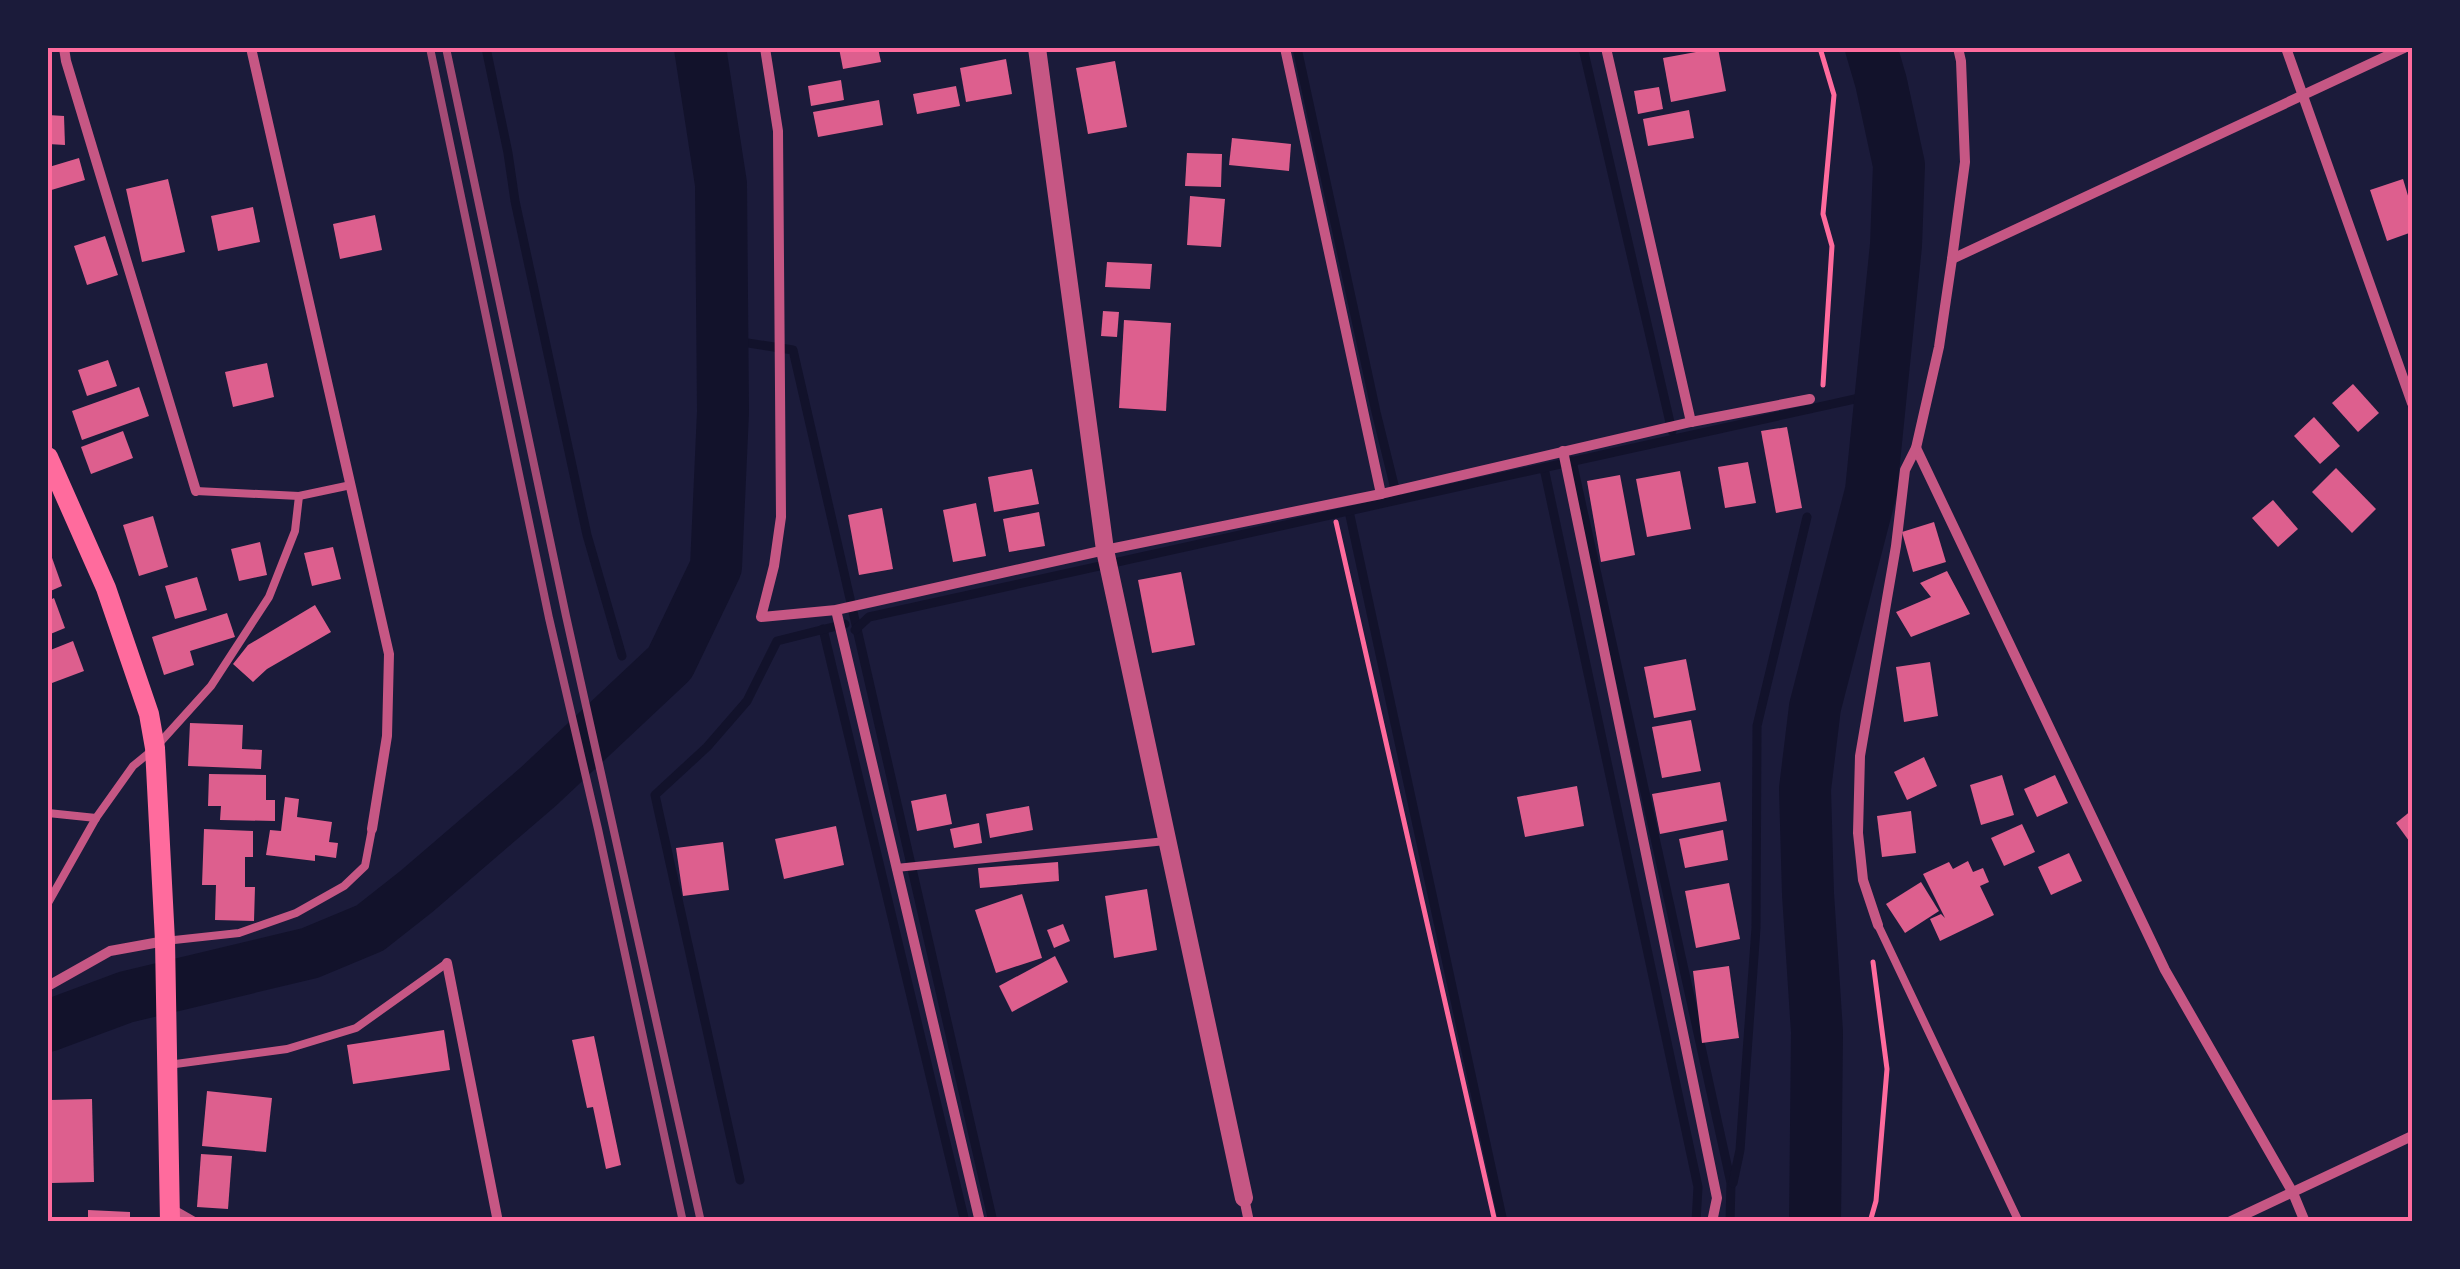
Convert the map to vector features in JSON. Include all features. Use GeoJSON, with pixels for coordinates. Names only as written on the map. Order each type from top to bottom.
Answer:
{"type":"FeatureCollection","features":[{"type":"Feature","properties":{"kind":"main road"},"geometry":{"type":"LineString","coordinates":[[48,457],[106,588],[149,714],[166,941],[170,1215]]}},
{"type":"Feature","properties":{"kind":"street"},"geometry":{"type":"LineString","coordinates":[[64,48],[196,491]]}},
{"type":"Feature","properties":{"kind":"street"},"geometry":{"type":"LineString","coordinates":[[251,48],[389,654],[386,736],[372,829]]}},
{"type":"Feature","properties":{"kind":"street"},"geometry":{"type":"LineString","coordinates":[[764,48],[778,131],[781,517],[761,617],[836,610],[1810,398]]}},
{"type":"Feature","properties":{"kind":"street"},"geometry":{"type":"LineString","coordinates":[[1037,48],[1106,550],[1249,1222]]}},
{"type":"Feature","properties":{"kind":"street"},"geometry":{"type":"LineString","coordinates":[[1285,48],[1381,494]]}},
{"type":"Feature","properties":{"kind":"street"},"geometry":{"type":"LineString","coordinates":[[1606,48],[1691,422]]}},
{"type":"Feature","properties":{"kind":"street"},"geometry":{"type":"LineString","coordinates":[[1878,926],[1863,880],[1858,833],[1860,756],[1896,546],[1904,470],[1916,448],[1940,347],[1964,162],[1958,48]]}},
{"type":"Feature","properties":{"kind":"street"},"geometry":{"type":"LineString","coordinates":[[2286,48],[2412,403]]}},
{"type":"Feature","properties":{"kind":"street"},"geometry":{"type":"LineString","coordinates":[[1952,259],[2404,48]]}},
{"type":"Feature","properties":{"kind":"street"},"geometry":{"type":"LineString","coordinates":[[1916,448],[2165,970],[2306,1222]]}},
{"type":"Feature","properties":{"kind":"street"},"geometry":{"type":"LineString","coordinates":[[1563,451],[1717,1198],[1712,1222]]}},
{"type":"Feature","properties":{"kind":"street"},"geometry":{"type":"LineString","coordinates":[[836,610],[980,1222]]}},
{"type":"Feature","properties":{"kind":"street"},"geometry":{"type":"LineString","coordinates":[[48,986],[110,952],[166,941]]}},
{"type":"Feature","properties":{"kind":"street"},"geometry":{"type":"LineString","coordinates":[[448,963],[498,1222]]}},
{"type":"Feature","properties":{"kind":"street"},"geometry":{"type":"LineString","coordinates":[[2229,1222],[2412,1136]]}},
{"type":"Feature","properties":{"kind":"lane"},"geometry":{"type":"LineString","coordinates":[[196,491],[299,496],[350,485]]}},
{"type":"Feature","properties":{"kind":"lane"},"geometry":{"type":"LineString","coordinates":[[48,903],[96,818],[133,766],[211,686],[269,597],[295,531],[299,496]]}},
{"type":"Feature","properties":{"kind":"lane"},"geometry":{"type":"LineString","coordinates":[[48,813],[96,818]]}},
{"type":"Feature","properties":{"kind":"lane"},"geometry":{"type":"LineString","coordinates":[[166,941],[240,933],[296,913],[344,886],[365,866],[372,829]]}},
{"type":"Feature","properties":{"kind":"lane"},"geometry":{"type":"LineString","coordinates":[[896,868],[1168,840]]}},
{"type":"Feature","properties":{"kind":"lane"},"geometry":{"type":"LineString","coordinates":[[1878,926],[2019,1222]]}},
{"type":"Feature","properties":{"kind":"lane"},"geometry":{"type":"LineString","coordinates":[[168,1058],[287,1049],[356,1028],[448,963]]}},
{"type":"Feature","properties":{"kind":"lane"},"geometry":{"type":"LineString","coordinates":[[170,1215],[196,1222]]}},
{"type":"Feature","properties":{"kind":"path"},"geometry":{"type":"LineString","coordinates":[[1810,398],[1824,384],[1832,246],[1823,214],[1834,95],[1820,48]]}},
{"type":"Feature","properties":{"kind":"path"},"geometry":{"type":"LineString","coordinates":[[1332,504],[1495,1222]]}},
{"type":"Feature","properties":{"kind":"path"},"geometry":{"type":"LineString","coordinates":[[1870,1222],[1876,1201],[1887,1069],[1871,949],[1873,910]]}},
{"type":"Feature","properties":{"kind":"building"},"geometry":{"type":"Polygon","coordinates":[[[839,48],[878,48],[881,62],[843,69],[839,48]]]}},
{"type":"Feature","properties":{"kind":"building"},"geometry":{"type":"Polygon","coordinates":[[[1718,48],[1726,91],[1671,102],[1663,58],[1718,48]]]}},
{"type":"Feature","properties":{"kind":"building"},"geometry":{"type":"Polygon","coordinates":[[[1006,59],[1012,94],[966,102],[960,68],[1006,59]]]}},
{"type":"Feature","properties":{"kind":"building"},"geometry":{"type":"Polygon","coordinates":[[[1115,61],[1127,127],[1088,134],[1076,68],[1115,61]]]}},
{"type":"Feature","properties":{"kind":"building"},"geometry":{"type":"Polygon","coordinates":[[[841,80],[844,100],[811,106],[808,86],[841,80]]]}},
{"type":"Feature","properties":{"kind":"building"},"geometry":{"type":"Polygon","coordinates":[[[956,86],[960,106],[917,114],[913,94],[956,86]]]}},
{"type":"Feature","properties":{"kind":"building"},"geometry":{"type":"Polygon","coordinates":[[[1659,87],[1663,109],[1638,114],[1634,91],[1659,87]]]}},
{"type":"Feature","properties":{"kind":"building"},"geometry":{"type":"Polygon","coordinates":[[[879,100],[883,125],[818,137],[813,112],[879,100]]]}},
{"type":"Feature","properties":{"kind":"building"},"geometry":{"type":"Polygon","coordinates":[[[1689,110],[1694,138],[1648,146],[1643,119],[1689,110]]]}},
{"type":"Feature","properties":{"kind":"building"},"geometry":{"type":"Polygon","coordinates":[[[48,115],[64,116],[65,145],[48,144],[48,115]]]}},
{"type":"Feature","properties":{"kind":"building"},"geometry":{"type":"Polygon","coordinates":[[[1232,138],[1291,144],[1289,171],[1229,165],[1232,138]]]}},
{"type":"Feature","properties":{"kind":"building"},"geometry":{"type":"Polygon","coordinates":[[[1187,153],[1222,154],[1221,187],[1185,186],[1187,153]]]}},
{"type":"Feature","properties":{"kind":"building"},"geometry":{"type":"Polygon","coordinates":[[[79,158],[85,180],[48,191],[48,177],[52,175],[49,167],[79,158]]]}},
{"type":"Feature","properties":{"kind":"building"},"geometry":{"type":"Polygon","coordinates":[[[168,179],[185,252],[142,262],[126,189],[168,179]]]}},
{"type":"Feature","properties":{"kind":"building"},"geometry":{"type":"Polygon","coordinates":[[[2403,179],[2412,209],[2412,232],[2387,241],[2370,190],[2403,179]]]}},
{"type":"Feature","properties":{"kind":"building"},"geometry":{"type":"Polygon","coordinates":[[[1190,196],[1225,199],[1221,247],[1187,245],[1190,196]]]}},
{"type":"Feature","properties":{"kind":"building"},"geometry":{"type":"Polygon","coordinates":[[[253,207],[260,242],[218,251],[211,216],[253,207]]]}},
{"type":"Feature","properties":{"kind":"building"},"geometry":{"type":"Polygon","coordinates":[[[375,215],[382,250],[340,259],[333,224],[375,215]]]}},
{"type":"Feature","properties":{"kind":"building"},"geometry":{"type":"Polygon","coordinates":[[[105,236],[118,275],[87,285],[74,246],[105,236]]]}},
{"type":"Feature","properties":{"kind":"building"},"geometry":{"type":"Polygon","coordinates":[[[1107,262],[1152,264],[1150,289],[1105,287],[1107,262]]]}},
{"type":"Feature","properties":{"kind":"building"},"geometry":{"type":"Polygon","coordinates":[[[1103,311],[1119,312],[1117,337],[1101,336],[1103,311]]]}},
{"type":"Feature","properties":{"kind":"building"},"geometry":{"type":"Polygon","coordinates":[[[1124,320],[1171,323],[1166,411],[1119,408],[1124,320]]]}},
{"type":"Feature","properties":{"kind":"building"},"geometry":{"type":"Polygon","coordinates":[[[108,360],[117,386],[87,396],[78,370],[108,360]]]}},
{"type":"Feature","properties":{"kind":"building"},"geometry":{"type":"Polygon","coordinates":[[[267,363],[274,397],[233,407],[225,372],[267,363]]]}},
{"type":"Feature","properties":{"kind":"building"},"geometry":{"type":"Polygon","coordinates":[[[2353,384],[2379,413],[2358,432],[2332,403],[2353,384]]]}},
{"type":"Feature","properties":{"kind":"building"},"geometry":{"type":"Polygon","coordinates":[[[139,387],[149,416],[82,440],[72,411],[139,387]]]}},
{"type":"Feature","properties":{"kind":"building"},"geometry":{"type":"Polygon","coordinates":[[[2314,417],[2340,446],[2320,464],[2294,436],[2314,417]]]}},
{"type":"Feature","properties":{"kind":"building"},"geometry":{"type":"Polygon","coordinates":[[[1787,427],[1802,508],[1776,513],[1761,431],[1787,427]]]}},
{"type":"Feature","properties":{"kind":"building"},"geometry":{"type":"Polygon","coordinates":[[[123,431],[133,458],[91,474],[81,447],[123,431]]]}},
{"type":"Feature","properties":{"kind":"building"},"geometry":{"type":"Polygon","coordinates":[[[1748,462],[1756,503],[1725,508],[1718,467],[1748,462]]]}},
{"type":"Feature","properties":{"kind":"building"},"geometry":{"type":"Polygon","coordinates":[[[2336,468],[2376,509],[2352,533],[2312,492],[2336,468]]]}},
{"type":"Feature","properties":{"kind":"building"},"geometry":{"type":"Polygon","coordinates":[[[1032,469],[1039,504],[994,512],[988,477],[1032,469]]]}},
{"type":"Feature","properties":{"kind":"building"},"geometry":{"type":"Polygon","coordinates":[[[1680,471],[1691,529],[1647,537],[1636,479],[1680,471]]]}},
{"type":"Feature","properties":{"kind":"building"},"geometry":{"type":"Polygon","coordinates":[[[1620,475],[1635,555],[1601,562],[1587,481],[1620,475]]]}},
{"type":"Feature","properties":{"kind":"building"},"geometry":{"type":"Polygon","coordinates":[[[2273,500],[2298,529],[2278,547],[2252,518],[2273,500]]]}},
{"type":"Feature","properties":{"kind":"building"},"geometry":{"type":"Polygon","coordinates":[[[976,503],[986,556],[953,562],[943,510],[976,503]]]}},
{"type":"Feature","properties":{"kind":"building"},"geometry":{"type":"Polygon","coordinates":[[[882,508],[893,569],[859,575],[848,515],[882,508]]]}},
{"type":"Feature","properties":{"kind":"building"},"geometry":{"type":"Polygon","coordinates":[[[1039,512],[1045,546],[1009,552],[1003,519],[1039,512]]]}},
{"type":"Feature","properties":{"kind":"building"},"geometry":{"type":"Polygon","coordinates":[[[153,516],[168,567],[139,576],[123,525],[153,516]]]}},
{"type":"Feature","properties":{"kind":"building"},"geometry":{"type":"Polygon","coordinates":[[[1934,522],[1946,562],[1913,572],[1902,532],[1934,522]]]}},
{"type":"Feature","properties":{"kind":"building"},"geometry":{"type":"Polygon","coordinates":[[[260,542],[267,575],[239,581],[231,549],[260,542]]]}},
{"type":"Feature","properties":{"kind":"building"},"geometry":{"type":"Polygon","coordinates":[[[333,547],[341,579],[312,586],[304,553],[333,547]]]}},
{"type":"Feature","properties":{"kind":"building"},"geometry":{"type":"Polygon","coordinates":[[[51,555],[62,586],[48,592],[48,556],[51,555]]]}},
{"type":"Feature","properties":{"kind":"building"},"geometry":{"type":"Polygon","coordinates":[[[1947,571],[1970,614],[1911,637],[1896,612],[1931,597],[1920,583],[1947,571]]]}},
{"type":"Feature","properties":{"kind":"building"},"geometry":{"type":"Polygon","coordinates":[[[1181,572],[1195,645],[1152,653],[1138,580],[1181,572]]]}},
{"type":"Feature","properties":{"kind":"building"},"geometry":{"type":"Polygon","coordinates":[[[197,577],[207,610],[175,619],[165,586],[197,577]]]}},
{"type":"Feature","properties":{"kind":"building"},"geometry":{"type":"Polygon","coordinates":[[[54,598],[65,628],[48,635],[48,601],[54,598]]]}},
{"type":"Feature","properties":{"kind":"building"},"geometry":{"type":"Polygon","coordinates":[[[315,605],[331,632],[267,669],[253,682],[233,664],[248,645],[315,605]]]}},
{"type":"Feature","properties":{"kind":"building"},"geometry":{"type":"Polygon","coordinates":[[[227,613],[235,637],[190,651],[194,665],[164,675],[152,637],[227,613]]]}},
{"type":"Feature","properties":{"kind":"building"},"geometry":{"type":"Polygon","coordinates":[[[73,641],[84,671],[52,683],[48,651],[73,641]]]}},
{"type":"Feature","properties":{"kind":"building"},"geometry":{"type":"Polygon","coordinates":[[[1686,659],[1696,710],[1654,718],[1644,667],[1686,659]]]}},
{"type":"Feature","properties":{"kind":"building"},"geometry":{"type":"Polygon","coordinates":[[[1930,662],[1938,716],[1904,722],[1896,667],[1930,662]]]}},
{"type":"Feature","properties":{"kind":"building"},"geometry":{"type":"Polygon","coordinates":[[[1691,720],[1701,771],[1662,778],[1652,727],[1691,720]]]}},
{"type":"Feature","properties":{"kind":"building"},"geometry":{"type":"Polygon","coordinates":[[[190,723],[243,725],[242,749],[262,750],[261,769],[188,766],[190,723]]]}},
{"type":"Feature","properties":{"kind":"building"},"geometry":{"type":"Polygon","coordinates":[[[1924,757],[1937,786],[1907,800],[1894,772],[1924,757]]]}},
{"type":"Feature","properties":{"kind":"building"},"geometry":{"type":"Polygon","coordinates":[[[209,774],[266,775],[266,800],[275,800],[275,821],[220,820],[221,806],[208,806],[209,774]]]}},
{"type":"Feature","properties":{"kind":"building"},"geometry":{"type":"Polygon","coordinates":[[[2002,775],[2014,815],[1981,825],[1970,785],[2002,775]]]}},
{"type":"Feature","properties":{"kind":"building"},"geometry":{"type":"Polygon","coordinates":[[[2055,775],[2068,803],[2037,817],[2024,789],[2055,775]]]}},
{"type":"Feature","properties":{"kind":"building"},"geometry":{"type":"Polygon","coordinates":[[[1720,782],[1727,821],[1660,834],[1652,794],[1720,782]]]}},
{"type":"Feature","properties":{"kind":"building"},"geometry":{"type":"Polygon","coordinates":[[[1577,786],[1584,826],[1525,837],[1517,797],[1577,786]]]}},
{"type":"Feature","properties":{"kind":"building"},"geometry":{"type":"Polygon","coordinates":[[[946,794],[952,824],[917,831],[911,801],[946,794]]]}},
{"type":"Feature","properties":{"kind":"building"},"geometry":{"type":"Polygon","coordinates":[[[285,797],[299,799],[297,817],[332,822],[329,842],[338,843],[336,858],[315,855],[315,861],[266,855],[270,830],[281,831],[285,797]]]}},
{"type":"Feature","properties":{"kind":"building"},"geometry":{"type":"Polygon","coordinates":[[[1029,806],[1033,830],[990,838],[986,814],[1029,806]]]}},
{"type":"Feature","properties":{"kind":"building"},"geometry":{"type":"Polygon","coordinates":[[[2412,810],[2412,845],[2396,823],[2412,810]]]}},
{"type":"Feature","properties":{"kind":"building"},"geometry":{"type":"Polygon","coordinates":[[[1911,811],[1916,853],[1882,857],[1877,816],[1911,811]]]}},
{"type":"Feature","properties":{"kind":"building"},"geometry":{"type":"Polygon","coordinates":[[[979,823],[982,843],[954,848],[950,829],[979,823]]]}},
{"type":"Feature","properties":{"kind":"building"},"geometry":{"type":"Polygon","coordinates":[[[2022,824],[2035,852],[2004,866],[1991,838],[2022,824]]]}},
{"type":"Feature","properties":{"kind":"building"},"geometry":{"type":"Polygon","coordinates":[[[836,826],[844,865],[784,879],[775,839],[836,826]]]}},
{"type":"Feature","properties":{"kind":"building"},"geometry":{"type":"Polygon","coordinates":[[[204,829],[253,831],[253,857],[245,857],[245,887],[255,887],[254,921],[215,920],[216,885],[202,885],[204,829]]]}},
{"type":"Feature","properties":{"kind":"building"},"geometry":{"type":"Polygon","coordinates":[[[1723,830],[1728,860],[1685,868],[1679,839],[1723,830]]]}},
{"type":"Feature","properties":{"kind":"building"},"geometry":{"type":"Polygon","coordinates":[[[723,842],[729,890],[683,896],[676,848],[723,842]]]}},
{"type":"Feature","properties":{"kind":"building"},"geometry":{"type":"Polygon","coordinates":[[[2069,853],[2082,881],[2051,895],[2038,867],[2069,853]]]}},
{"type":"Feature","properties":{"kind":"building"},"geometry":{"type":"Polygon","coordinates":[[[1968,861],[1973,872],[1983,868],[1989,882],[1980,886],[1994,915],[1940,941],[1930,919],[1941,914],[1945,918],[1923,874],[1949,862],[1953,869],[1968,861]]]}},
{"type":"Feature","properties":{"kind":"building"},"geometry":{"type":"Polygon","coordinates":[[[1058,862],[1059,881],[980,888],[978,868],[1058,862]]]}},
{"type":"Feature","properties":{"kind":"building"},"geometry":{"type":"Polygon","coordinates":[[[1921,882],[1939,911],[1905,933],[1886,904],[1921,882]]]}},
{"type":"Feature","properties":{"kind":"building"},"geometry":{"type":"Polygon","coordinates":[[[1729,883],[1740,939],[1696,948],[1685,891],[1729,883]]]}},
{"type":"Feature","properties":{"kind":"building"},"geometry":{"type":"Polygon","coordinates":[[[1147,889],[1157,950],[1114,958],[1105,896],[1147,889]]]}},
{"type":"Feature","properties":{"kind":"building"},"geometry":{"type":"Polygon","coordinates":[[[1022,894],[1042,958],[996,973],[975,910],[1022,894]]]}},
{"type":"Feature","properties":{"kind":"building"},"geometry":{"type":"Polygon","coordinates":[[[1063,924],[1070,941],[1054,948],[1047,930],[1063,924]]]}},
{"type":"Feature","properties":{"kind":"building"},"geometry":{"type":"Polygon","coordinates":[[[1055,956],[1068,982],[1012,1012],[999,986],[1055,956]]]}},
{"type":"Feature","properties":{"kind":"building"},"geometry":{"type":"Polygon","coordinates":[[[1729,966],[1739,1038],[1702,1043],[1693,971],[1729,966]]]}},
{"type":"Feature","properties":{"kind":"building"},"geometry":{"type":"Polygon","coordinates":[[[444,1030],[450,1070],[353,1084],[347,1045],[444,1030]]]}},
{"type":"Feature","properties":{"kind":"building"},"geometry":{"type":"Polygon","coordinates":[[[594,1036],[621,1165],[606,1169],[593,1107],[587,1108],[572,1040],[594,1036]]]}},
{"type":"Feature","properties":{"kind":"building"},"geometry":{"type":"Polygon","coordinates":[[[207,1091],[272,1098],[266,1152],[202,1146],[207,1091]]]}},
{"type":"Feature","properties":{"kind":"building"},"geometry":{"type":"Polygon","coordinates":[[[92,1099],[94,1182],[51,1183],[49,1100],[92,1099]]]}},
{"type":"Feature","properties":{"kind":"building"},"geometry":{"type":"Polygon","coordinates":[[[201,1154],[232,1156],[228,1209],[197,1207],[201,1154]]]}},
{"type":"Feature","properties":{"kind":"building"},"geometry":{"type":"Polygon","coordinates":[[[88,1210],[130,1212],[130,1222],[88,1222],[88,1210]]]}},
{"type":"Feature","properties":{"kind":"waterway"},"geometry":{"type":"LineString","coordinates":[[486,48],[587,535],[622,656]]}},
{"type":"Feature","properties":{"kind":"waterway"},"geometry":{"type":"LineString","coordinates":[[48,1026],[126,997],[310,953],[370,928],[539,786],[670,663],[716,567],[723,412],[721,184],[700,48]]}},
{"type":"Feature","properties":{"kind":"waterway"},"geometry":{"type":"LineString","coordinates":[[1297,48],[1397,497]]}},
{"type":"Feature","properties":{"kind":"waterway"},"geometry":{"type":"LineString","coordinates":[[1583,48],[1672,431]]}},
{"type":"Feature","properties":{"kind":"waterway"},"geometry":{"type":"LineString","coordinates":[[1815,1222],[1817,1032],[1805,789],[1815,707],[1871,491],[1896,245],[1899,165],[1871,48]]}},
{"type":"Feature","properties":{"kind":"waterway"},"geometry":{"type":"LineString","coordinates":[[723,339],[793,350],[993,1222]]}},
{"type":"Feature","properties":{"kind":"waterway"},"geometry":{"type":"LineString","coordinates":[[855,630],[869,617],[1882,393]]}},
{"type":"Feature","properties":{"kind":"waterway"},"geometry":{"type":"LineString","coordinates":[[1572,461],[1731,1183],[1730,1222]]}},
{"type":"Feature","properties":{"kind":"waterway"},"geometry":{"type":"LineString","coordinates":[[1544,468],[1698,1187],[1696,1222]]}},
{"type":"Feature","properties":{"kind":"waterway"},"geometry":{"type":"LineString","coordinates":[[1349,511],[1503,1222]]}},
{"type":"Feature","properties":{"kind":"waterway"},"geometry":{"type":"LineString","coordinates":[[1733,1183],[1740,1150],[1756,928],[1757,726],[1807,517]]}},
{"type":"Feature","properties":{"kind":"waterway"},"geometry":{"type":"LineString","coordinates":[[740,1180],[655,795],[707,747],[747,701],[777,641],[845,624]]}},
{"type":"Feature","properties":{"kind":"waterway"},"geometry":{"type":"LineString","coordinates":[[823,629],[965,1222]]}},
{"type":"Feature","properties":{"kind":"railway"},"geometry":{"type":"LineString","coordinates":[[430,48],[549,618],[683,1222]]}},
{"type":"Feature","properties":{"kind":"railway"},"geometry":{"type":"LineString","coordinates":[[446,48],[566,616],[701,1222]]}}]}
